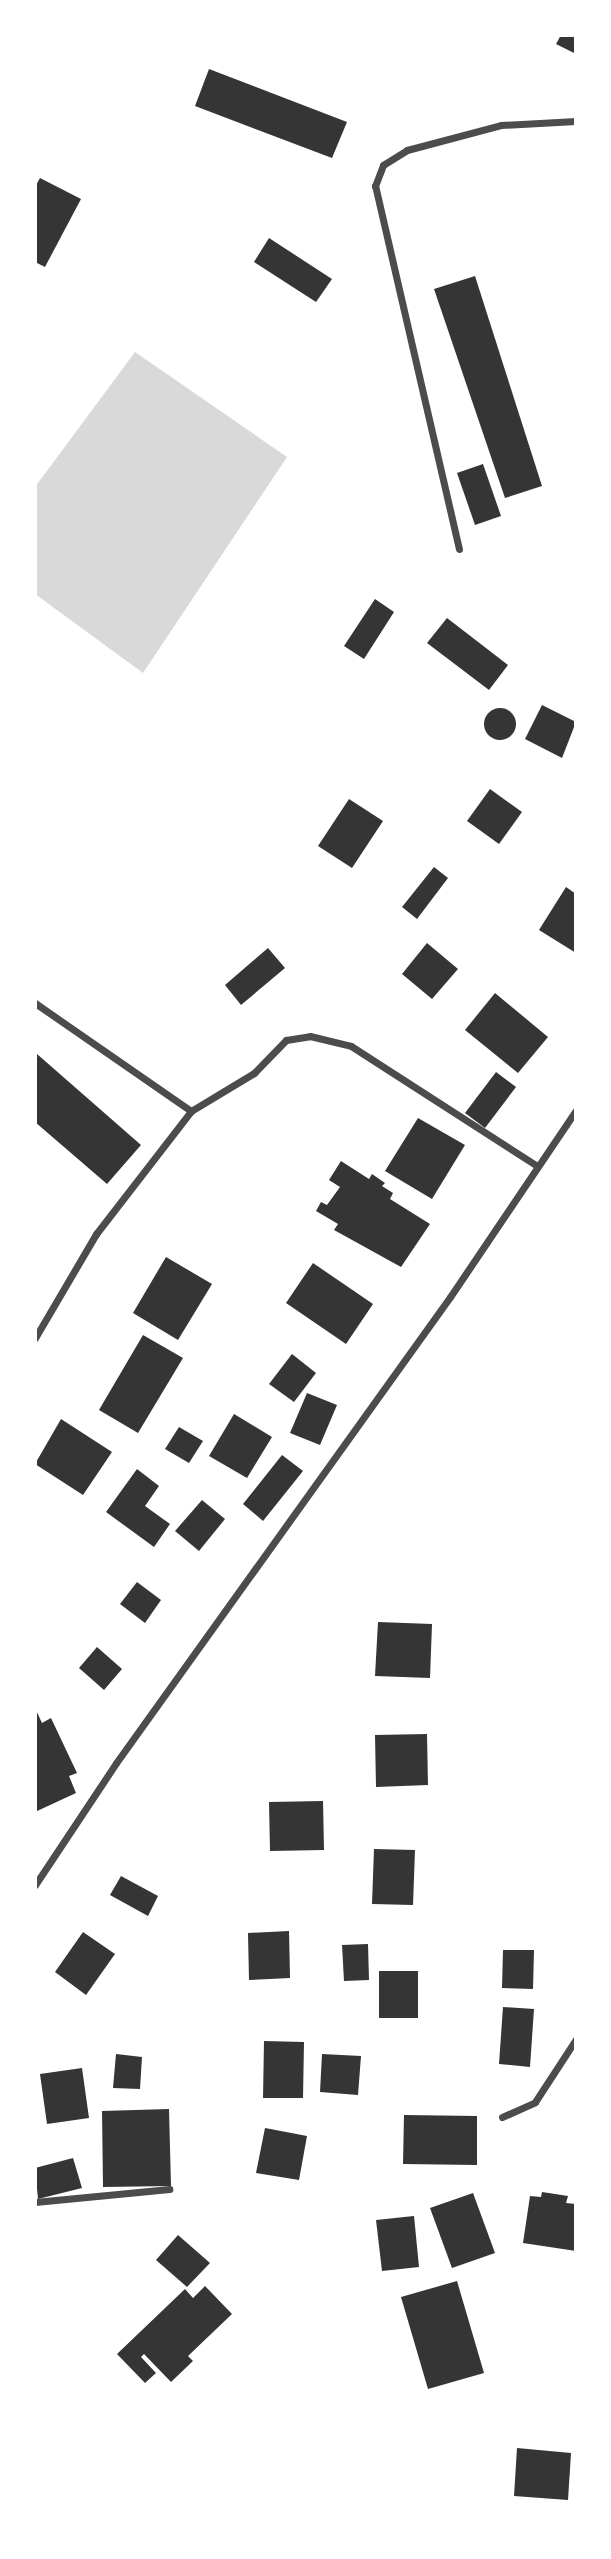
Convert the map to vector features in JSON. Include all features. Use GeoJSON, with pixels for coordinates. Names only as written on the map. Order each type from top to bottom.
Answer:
{"type":"FeatureCollection","features":[{"type":"Feature","properties":{"kind":"street"},"geometry":{"type":"LineString","coordinates":[[459,549],[375,186],[383,165],[407,150],[501,125],[576,121]]}},
{"type":"Feature","properties":{"kind":"street"},"geometry":{"type":"LineString","coordinates":[[35,1003],[191,1111]]}},
{"type":"Feature","properties":{"kind":"street"},"geometry":{"type":"LineString","coordinates":[[35,1338],[96,1234],[191,1111],[254,1073],[286,1040],[310,1036],[351,1046],[536,1165]]}},
{"type":"Feature","properties":{"kind":"street"},"geometry":{"type":"LineString","coordinates":[[35,1885],[116,1763],[450,1297],[536,1165],[576,1110]]}},
{"type":"Feature","properties":{"kind":"street"},"geometry":{"type":"LineString","coordinates":[[502,2117],[535,2102],[576,2039]]}},
{"type":"Feature","properties":{"kind":"street"},"geometry":{"type":"LineString","coordinates":[[35,2202],[169,2189]]}},
{"type":"Feature","properties":{"kind":"shaded area"},"geometry":{"type":"Polygon","coordinates":[[[135,352],[287,457],[143,673],[35,594],[35,487],[135,352]]]}},
{"type":"Feature","properties":{"kind":"building"},"geometry":{"type":"Polygon","coordinates":[[[561,35],[576,35],[576,54],[556,44],[561,35]]]}},
{"type":"Feature","properties":{"kind":"building"},"geometry":{"type":"Polygon","coordinates":[[[209,69],[347,122],[332,158],[195,106],[209,69]]]}},
{"type":"Feature","properties":{"kind":"building"},"geometry":{"type":"Polygon","coordinates":[[[40,178],[81,199],[45,267],[35,262],[35,187],[40,178]]]}},
{"type":"Feature","properties":{"kind":"building"},"geometry":{"type":"Polygon","coordinates":[[[269,238],[332,279],[316,302],[254,262],[269,238]]]}},
{"type":"Feature","properties":{"kind":"building"},"geometry":{"type":"Polygon","coordinates":[[[475,276],[542,486],[505,498],[434,289],[475,276]]]}},
{"type":"Feature","properties":{"kind":"building"},"geometry":{"type":"Polygon","coordinates":[[[483,464],[501,516],[475,525],[457,473],[483,464]]]}},
{"type":"Feature","properties":{"kind":"building"},"geometry":{"type":"Polygon","coordinates":[[[375,599],[394,612],[364,659],[344,646],[375,599]]]}},
{"type":"Feature","properties":{"kind":"building"},"geometry":{"type":"Polygon","coordinates":[[[447,618],[508,665],[489,690],[427,643],[447,618]]]}},
{"type":"Feature","properties":{"kind":"building"},"geometry":{"type":"Polygon","coordinates":[[[542,705],[576,722],[562,758],[525,739],[542,705]]]}},
{"type":"Feature","properties":{"kind":"building"},"geometry":{"type":"Polygon","coordinates":[[[500,708],[511,713],[516,724],[511,735],[500,740],[489,735],[484,724],[489,713],[500,708]]]}},
{"type":"Feature","properties":{"kind":"building"},"geometry":{"type":"Polygon","coordinates":[[[490,789],[522,812],[499,844],[467,821],[490,789]]]}},
{"type":"Feature","properties":{"kind":"building"},"geometry":{"type":"Polygon","coordinates":[[[349,799],[383,821],[352,868],[318,846],[349,799]]]}},
{"type":"Feature","properties":{"kind":"building"},"geometry":{"type":"Polygon","coordinates":[[[434,867],[448,878],[417,919],[402,907],[434,867]]]}},
{"type":"Feature","properties":{"kind":"building"},"geometry":{"type":"Polygon","coordinates":[[[566,887],[576,894],[576,953],[539,930],[566,887]]]}},
{"type":"Feature","properties":{"kind":"building"},"geometry":{"type":"Polygon","coordinates":[[[427,943],[458,969],[432,999],[402,974],[427,943]]]}},
{"type":"Feature","properties":{"kind":"building"},"geometry":{"type":"Polygon","coordinates":[[[268,948],[285,968],[241,1005],[225,985],[268,948]]]}},
{"type":"Feature","properties":{"kind":"building"},"geometry":{"type":"Polygon","coordinates":[[[495,993],[548,1037],[518,1073],[465,1030],[495,993]]]}},
{"type":"Feature","properties":{"kind":"building"},"geometry":{"type":"Polygon","coordinates":[[[37,1054],[141,1145],[107,1184],[35,1122],[37,1054]]]}},
{"type":"Feature","properties":{"kind":"building"},"geometry":{"type":"Polygon","coordinates":[[[496,1072],[516,1087],[485,1128],[465,1113],[496,1072]]]}},
{"type":"Feature","properties":{"kind":"building"},"geometry":{"type":"Polygon","coordinates":[[[418,1118],[465,1145],[432,1199],[385,1171],[418,1118]]]}},
{"type":"Feature","properties":{"kind":"building"},"geometry":{"type":"Polygon","coordinates":[[[341,1161],[369,1179],[372,1174],[385,1183],[382,1186],[393,1193],[390,1199],[430,1224],[401,1267],[334,1230],[338,1224],[316,1211],[321,1202],[327,1205],[340,1187],[329,1180],[341,1161]]]}},
{"type":"Feature","properties":{"kind":"building"},"geometry":{"type":"Polygon","coordinates":[[[166,1257],[212,1284],[178,1340],[133,1313],[166,1257]]]}},
{"type":"Feature","properties":{"kind":"building"},"geometry":{"type":"Polygon","coordinates":[[[313,1263],[373,1304],[346,1344],[286,1303],[313,1263]]]}},
{"type":"Feature","properties":{"kind":"building"},"geometry":{"type":"Polygon","coordinates":[[[143,1335],[183,1358],[138,1433],[99,1410],[143,1335]]]}},
{"type":"Feature","properties":{"kind":"building"},"geometry":{"type":"Polygon","coordinates":[[[292,1354],[316,1373],[294,1402],[269,1384],[292,1354]]]}},
{"type":"Feature","properties":{"kind":"building"},"geometry":{"type":"Polygon","coordinates":[[[307,1393],[337,1405],[320,1445],[290,1433],[307,1393]]]}},
{"type":"Feature","properties":{"kind":"building"},"geometry":{"type":"Polygon","coordinates":[[[234,1414],[272,1437],[247,1478],[209,1456],[234,1414]]]}},
{"type":"Feature","properties":{"kind":"building"},"geometry":{"type":"Polygon","coordinates":[[[61,1419],[112,1452],[83,1495],[35,1464],[61,1419]]]}},
{"type":"Feature","properties":{"kind":"building"},"geometry":{"type":"Polygon","coordinates":[[[179,1427],[203,1441],[189,1463],[165,1449],[179,1427]]]}},
{"type":"Feature","properties":{"kind":"building"},"geometry":{"type":"Polygon","coordinates":[[[282,1455],[303,1471],[263,1521],[243,1504],[282,1455]]]}},
{"type":"Feature","properties":{"kind":"building"},"geometry":{"type":"Polygon","coordinates":[[[137,1469],[159,1486],[145,1506],[170,1524],[154,1547],[106,1512],[137,1469]]]}},
{"type":"Feature","properties":{"kind":"building"},"geometry":{"type":"Polygon","coordinates":[[[202,1500],[225,1519],[199,1551],[175,1531],[202,1500]]]}},
{"type":"Feature","properties":{"kind":"building"},"geometry":{"type":"Polygon","coordinates":[[[137,1582],[161,1600],[145,1623],[120,1604],[137,1582]]]}},
{"type":"Feature","properties":{"kind":"building"},"geometry":{"type":"Polygon","coordinates":[[[378,1622],[432,1624],[430,1678],[375,1676],[378,1622]]]}},
{"type":"Feature","properties":{"kind":"building"},"geometry":{"type":"Polygon","coordinates":[[[97,1647],[122,1669],[104,1690],[79,1668],[97,1647]]]}},
{"type":"Feature","properties":{"kind":"building"},"geometry":{"type":"Polygon","coordinates":[[[35,1708],[42,1723],[51,1718],[77,1773],[69,1776],[76,1793],[35,1812],[35,1708]]]}},
{"type":"Feature","properties":{"kind":"building"},"geometry":{"type":"Polygon","coordinates":[[[427,1734],[428,1785],[376,1787],[375,1735],[427,1734]]]}},
{"type":"Feature","properties":{"kind":"building"},"geometry":{"type":"Polygon","coordinates":[[[323,1801],[324,1850],[270,1851],[269,1802],[323,1801]]]}},
{"type":"Feature","properties":{"kind":"building"},"geometry":{"type":"Polygon","coordinates":[[[374,1849],[415,1850],[413,1905],[372,1904],[374,1849]]]}},
{"type":"Feature","properties":{"kind":"building"},"geometry":{"type":"Polygon","coordinates":[[[121,1876],[158,1896],[148,1916],[110,1895],[121,1876]]]}},
{"type":"Feature","properties":{"kind":"building"},"geometry":{"type":"Polygon","coordinates":[[[289,1931],[290,1978],[249,1980],[248,1933],[289,1931]]]}},
{"type":"Feature","properties":{"kind":"building"},"geometry":{"type":"Polygon","coordinates":[[[83,1932],[115,1954],[86,1995],[55,1972],[83,1932]]]}},
{"type":"Feature","properties":{"kind":"building"},"geometry":{"type":"Polygon","coordinates":[[[368,1944],[369,1980],[344,1981],[342,1945],[368,1944]]]}},
{"type":"Feature","properties":{"kind":"building"},"geometry":{"type":"Polygon","coordinates":[[[503,1950],[534,1950],[533,1989],[502,1988],[503,1950]]]}},
{"type":"Feature","properties":{"kind":"building"},"geometry":{"type":"Polygon","coordinates":[[[379,1971],[418,1971],[418,2018],[379,2018],[379,1971]]]}},
{"type":"Feature","properties":{"kind":"building"},"geometry":{"type":"Polygon","coordinates":[[[503,2007],[534,2009],[530,2067],[499,2064],[503,2007]]]}},
{"type":"Feature","properties":{"kind":"building"},"geometry":{"type":"Polygon","coordinates":[[[264,2041],[304,2042],[303,2098],[263,2098],[264,2041]]]}},
{"type":"Feature","properties":{"kind":"building"},"geometry":{"type":"Polygon","coordinates":[[[116,2054],[142,2057],[140,2089],[113,2088],[116,2054]]]}},
{"type":"Feature","properties":{"kind":"building"},"geometry":{"type":"Polygon","coordinates":[[[322,2054],[361,2056],[358,2095],[320,2092],[322,2054]]]}},
{"type":"Feature","properties":{"kind":"building"},"geometry":{"type":"Polygon","coordinates":[[[82,2068],[89,2118],[47,2124],[40,2074],[82,2068]]]}},
{"type":"Feature","properties":{"kind":"building"},"geometry":{"type":"Polygon","coordinates":[[[169,2109],[171,2186],[103,2187],[102,2111],[169,2109]]]}},
{"type":"Feature","properties":{"kind":"building"},"geometry":{"type":"Polygon","coordinates":[[[404,2115],[477,2116],[477,2165],[403,2164],[404,2115]]]}},
{"type":"Feature","properties":{"kind":"building"},"geometry":{"type":"Polygon","coordinates":[[[265,2128],[307,2136],[299,2180],[256,2173],[265,2128]]]}},
{"type":"Feature","properties":{"kind":"building"},"geometry":{"type":"Polygon","coordinates":[[[73,2158],[82,2188],[38,2199],[35,2168],[73,2158]]]}},
{"type":"Feature","properties":{"kind":"building"},"geometry":{"type":"Polygon","coordinates":[[[542,2192],[568,2196],[566,2203],[576,2204],[576,2251],[523,2243],[530,2196],[541,2197],[542,2192]]]}},
{"type":"Feature","properties":{"kind":"building"},"geometry":{"type":"Polygon","coordinates":[[[473,2193],[495,2253],[452,2268],[430,2208],[473,2193]]]}},
{"type":"Feature","properties":{"kind":"building"},"geometry":{"type":"Polygon","coordinates":[[[414,2216],[419,2267],[382,2271],[376,2220],[414,2216]]]}},
{"type":"Feature","properties":{"kind":"building"},"geometry":{"type":"Polygon","coordinates":[[[178,2235],[210,2263],[187,2287],[156,2260],[178,2235]]]}},
{"type":"Feature","properties":{"kind":"building"},"geometry":{"type":"Polygon","coordinates":[[[457,2281],[484,2373],[428,2389],[401,2297],[457,2281]]]}},
{"type":"Feature","properties":{"kind":"building"},"geometry":{"type":"Polygon","coordinates":[[[205,2286],[232,2314],[188,2356],[193,2361],[171,2382],[144,2354],[141,2357],[156,2373],[145,2383],[117,2354],[185,2289],[193,2298],[205,2286]]]}},
{"type":"Feature","properties":{"kind":"building"},"geometry":{"type":"Polygon","coordinates":[[[517,2448],[571,2453],[568,2500],[514,2496],[517,2448]]]}}]}
